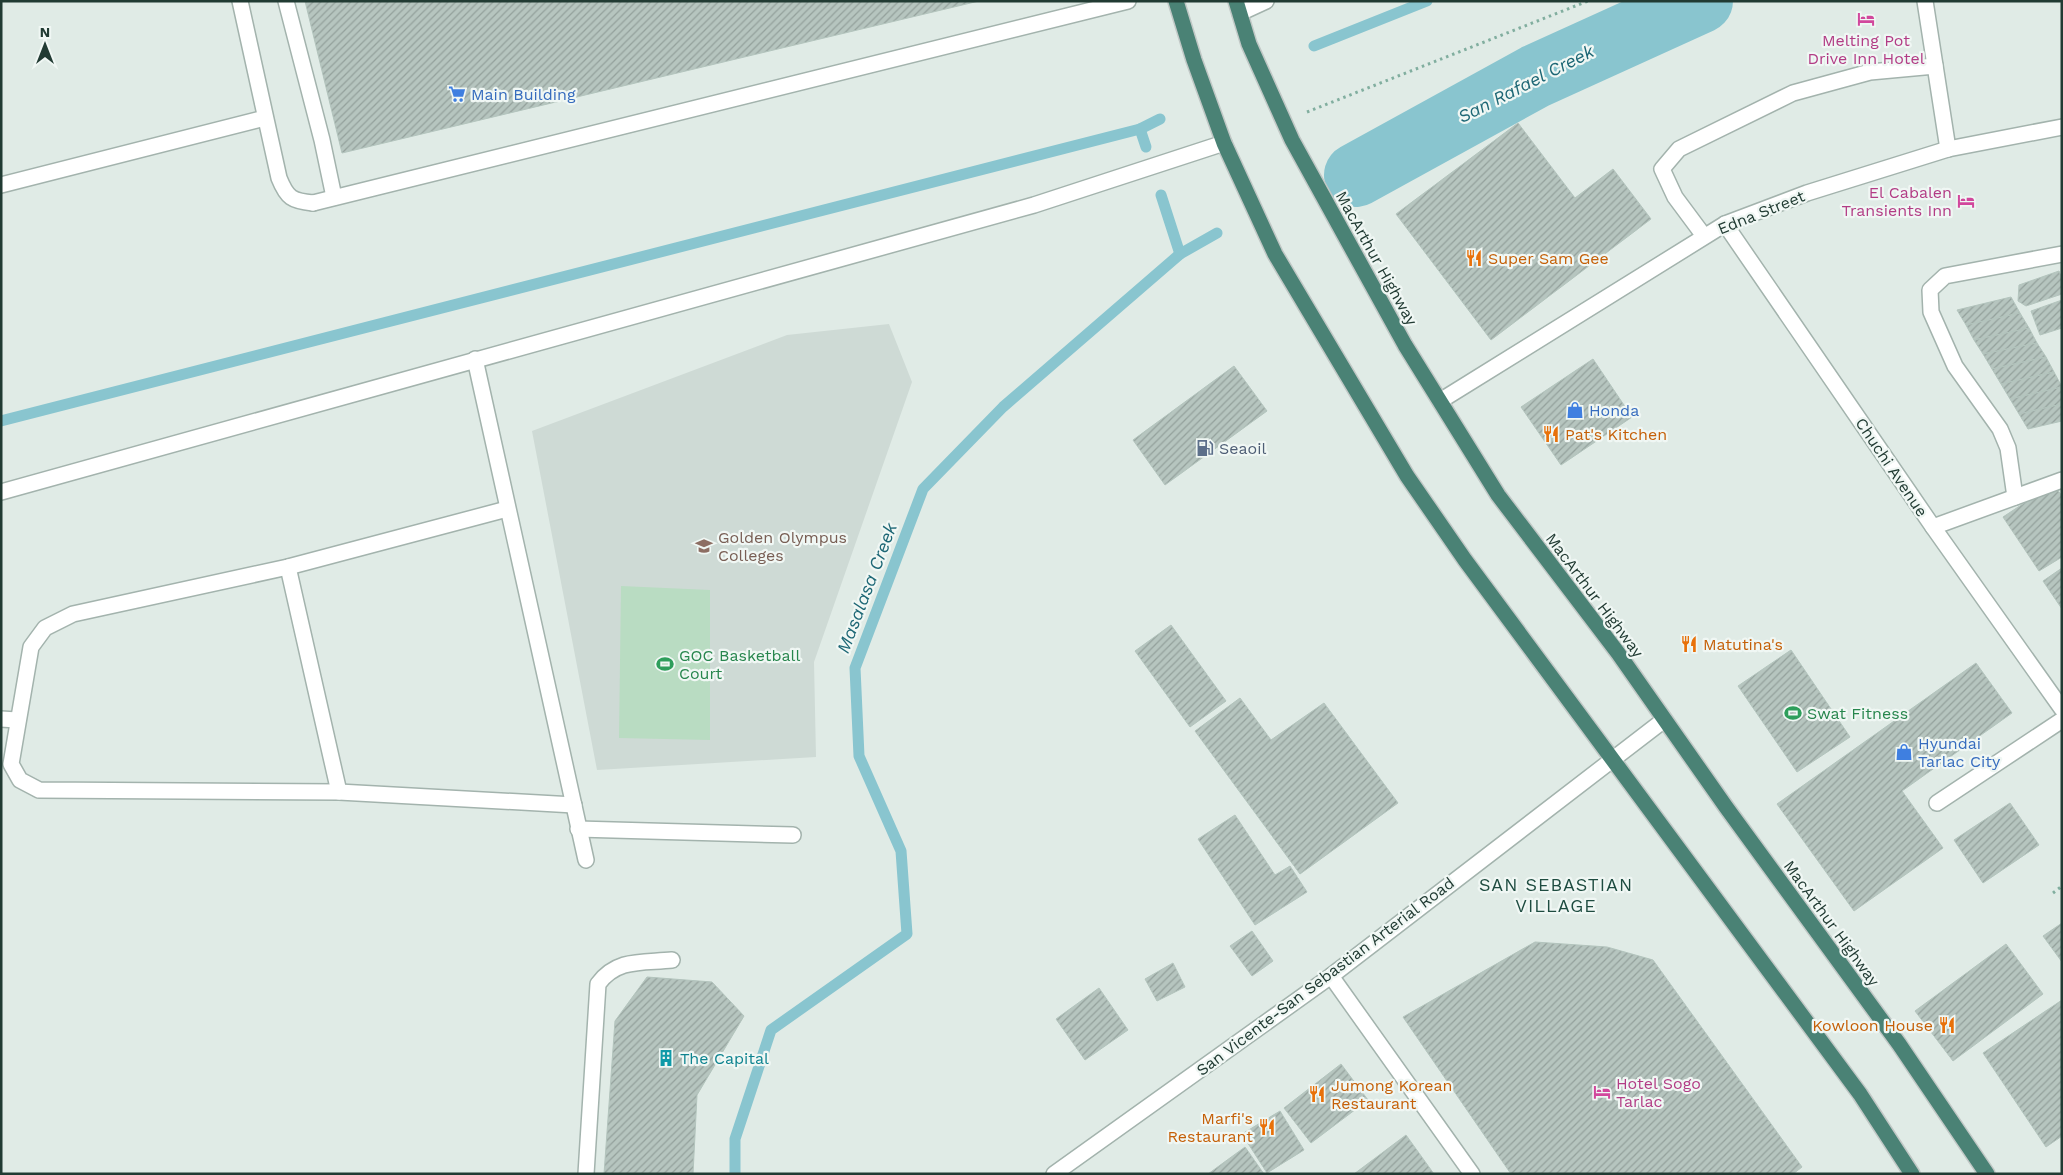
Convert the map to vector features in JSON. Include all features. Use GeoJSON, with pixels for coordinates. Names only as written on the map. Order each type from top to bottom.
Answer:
{"type":"FeatureCollection","features":[{"type":"Feature","properties":{"kind":"highway"},"geometry":{"type":"LineString","coordinates":[[1176,1],[1194,60],[1224,143],[1275,254],[1407,476],[1465,560],[1860,1094],[1912,1174]]}},
{"type":"Feature","properties":{"kind":"highway","name":"MacArthur Highway"},"geometry":{"type":"LineString","coordinates":[[1238,7],[1249,44],[1283,121],[1404,345],[1498,495],[1618,653],[1664,720],[1898,1044],[1987,1174]]}},
{"type":"Feature","properties":{"kind":"street"},"geometry":{"type":"LineString","coordinates":[[240,1],[279,178],[289,197],[297,201],[313,203],[1089,6],[1128,1]]}},
{"type":"Feature","properties":{"kind":"street"},"geometry":{"type":"LineString","coordinates":[[286,1],[322,140],[334,197]]}},
{"type":"Feature","properties":{"kind":"street"},"geometry":{"type":"LineString","coordinates":[[1238,7],[1266,1]]}},
{"type":"Feature","properties":{"kind":"street"},"geometry":{"type":"LineString","coordinates":[[1925,1],[1948,149]]}},
{"type":"Feature","properties":{"kind":"street"},"geometry":{"type":"LineString","coordinates":[[1704,236],[1675,197],[1662,169],[1680,149],[1793,93],[1870,72],[1935,66]]}},
{"type":"Feature","properties":{"kind":"street"},"geometry":{"type":"LineString","coordinates":[[1,185],[265,118]]}},
{"type":"Feature","properties":{"kind":"street","name":"Edna Street"},"geometry":{"type":"LineString","coordinates":[[1440,401],[1725,224],[1806,193],[1948,149],[2062,127]]}},
{"type":"Feature","properties":{"kind":"street"},"geometry":{"type":"LineString","coordinates":[[1,492],[1034,205],[1224,143]]}},
{"type":"Feature","properties":{"kind":"street","name":"Chuchi Avenue"},"geometry":{"type":"LineString","coordinates":[[1725,224],[1933,527],[2062,709]]}},
{"type":"Feature","properties":{"kind":"street"},"geometry":{"type":"LineString","coordinates":[[2015,497],[2008,448],[2000,428],[1956,366],[1931,312],[1930,290],[1945,276],[2062,254]]}},
{"type":"Feature","properties":{"kind":"street"},"geometry":{"type":"LineString","coordinates":[[475,359],[586,860]]}},
{"type":"Feature","properties":{"kind":"street"},"geometry":{"type":"LineString","coordinates":[[1933,527],[2062,480]]}},
{"type":"Feature","properties":{"kind":"street"},"geometry":{"type":"LineString","coordinates":[[507,509],[288,567],[73,614],[45,628],[31,647],[11,764],[20,780],[39,790],[339,792],[574,805]]}},
{"type":"Feature","properties":{"kind":"street"},"geometry":{"type":"LineString","coordinates":[[288,567],[339,792]]}},
{"type":"Feature","properties":{"kind":"street"},"geometry":{"type":"LineString","coordinates":[[1,719],[17,720]]}},
{"type":"Feature","properties":{"kind":"street","name":"San Vicente-San Sebastian Arterial Road"},"geometry":{"type":"LineString","coordinates":[[1054,1174],[1331,976],[1664,720]]}},
{"type":"Feature","properties":{"kind":"street"},"geometry":{"type":"LineString","coordinates":[[1937,803],[2062,720]]}},
{"type":"Feature","properties":{"kind":"street"},"geometry":{"type":"LineString","coordinates":[[578,829],[793,835]]}},
{"type":"Feature","properties":{"kind":"street"},"geometry":{"type":"LineString","coordinates":[[586,1174],[598,984],[606,973],[621,964],[672,960]]}},
{"type":"Feature","properties":{"kind":"street"},"geometry":{"type":"LineString","coordinates":[[1331,976],[1472,1174]]}},
{"type":"Feature","properties":{"kind":"path"},"geometry":{"type":"LineString","coordinates":[[1283,121],[1588,1]]}},
{"type":"Feature","properties":{"kind":"path"},"geometry":{"type":"LineString","coordinates":[[2053,894],[2062,886]]}},
{"type":"Feature","properties":{"kind":"shaded area","name":"Golden Olympus Colleges"},"geometry":{"type":"Polygon","coordinates":[[[889,324],[912,382],[814,662],[816,757],[597,770],[532,431],[787,335],[889,324]]]}},
{"type":"Feature","properties":{"kind":"green space","name":"GOC Basketball Court"},"geometry":{"type":"Polygon","coordinates":[[[621,586],[710,590],[710,740],[619,738],[621,586]]]}},
{"type":"Feature","properties":{"kind":"building","name":"Main Building"},"geometry":{"type":"Polygon","coordinates":[[[305,1],[979,1],[342,153],[305,1]]]}},
{"type":"Feature","properties":{"kind":"building"},"geometry":{"type":"Polygon","coordinates":[[[1518,123],[1575,198],[1613,169],[1651,219],[1491,340],[1396,214],[1518,123]]]}},
{"type":"Feature","properties":{"kind":"building"},"geometry":{"type":"Polygon","coordinates":[[[2059,271],[2062,279],[2062,294],[2026,306],[2018,301],[2019,285],[2059,271]]]}},
{"type":"Feature","properties":{"kind":"building"},"geometry":{"type":"Polygon","coordinates":[[[2011,297],[2020,313],[1966,325],[1957,310],[2011,297]]]}},
{"type":"Feature","properties":{"kind":"building"},"geometry":{"type":"Polygon","coordinates":[[[2062,300],[2062,328],[2040,335],[2031,311],[2062,300]]]}},
{"type":"Feature","properties":{"kind":"building"},"geometry":{"type":"Polygon","coordinates":[[[2020,313],[2029,328],[1974,340],[1966,325],[2020,313]]]}},
{"type":"Feature","properties":{"kind":"building"},"geometry":{"type":"Polygon","coordinates":[[[2029,328],[2037,343],[1983,354],[1974,340],[2029,328]]]}},
{"type":"Feature","properties":{"kind":"building"},"geometry":{"type":"Polygon","coordinates":[[[2037,343],[2046,357],[1992,369],[1983,354],[2037,343]]]}},
{"type":"Feature","properties":{"kind":"building"},"geometry":{"type":"Polygon","coordinates":[[[2046,357],[2054,372],[2001,384],[1992,369],[2046,357]]]}},
{"type":"Feature","properties":{"kind":"building"},"geometry":{"type":"Polygon","coordinates":[[[1593,359],[1632,417],[1561,465],[1521,407],[1593,359]]]}},
{"type":"Feature","properties":{"kind":"building"},"geometry":{"type":"Polygon","coordinates":[[[1234,366],[1267,411],[1165,485],[1133,440],[1234,366]]]}},
{"type":"Feature","properties":{"kind":"building"},"geometry":{"type":"Polygon","coordinates":[[[2054,372],[2062,387],[2010,399],[2001,384],[2054,372]]]}},
{"type":"Feature","properties":{"kind":"building"},"geometry":{"type":"Polygon","coordinates":[[[2062,387],[2062,404],[2019,414],[2010,399],[2062,387]]]}},
{"type":"Feature","properties":{"kind":"building"},"geometry":{"type":"Polygon","coordinates":[[[2062,404],[2062,421],[2028,429],[2019,414],[2062,404]]]}},
{"type":"Feature","properties":{"kind":"building"},"geometry":{"type":"Polygon","coordinates":[[[2053,484],[2062,496],[2062,557],[2039,571],[2003,517],[2053,484]]]}},
{"type":"Feature","properties":{"kind":"building"},"geometry":{"type":"Polygon","coordinates":[[[2062,568],[2062,609],[2043,581],[2062,568]]]}},
{"type":"Feature","properties":{"kind":"building"},"geometry":{"type":"Polygon","coordinates":[[[1171,625],[1226,701],[1190,727],[1135,651],[1171,625]]]}},
{"type":"Feature","properties":{"kind":"building"},"geometry":{"type":"Polygon","coordinates":[[[1791,650],[1850,737],[1797,772],[1738,686],[1791,650]]]}},
{"type":"Feature","properties":{"kind":"building","name":"Hyundai Tarlac City"},"geometry":{"type":"Polygon","coordinates":[[[1976,663],[2012,713],[1902,791],[1943,848],[1854,911],[1777,804],[1976,663]]]}},
{"type":"Feature","properties":{"kind":"building"},"geometry":{"type":"Polygon","coordinates":[[[1240,698],[1271,740],[1324,703],[1398,803],[1300,874],[1195,731],[1240,698]]]}},
{"type":"Feature","properties":{"kind":"building"},"geometry":{"type":"Polygon","coordinates":[[[2010,803],[2039,845],[1983,883],[1954,840],[2010,803]]]}},
{"type":"Feature","properties":{"kind":"building"},"geometry":{"type":"Polygon","coordinates":[[[1235,815],[1275,875],[1290,866],[1307,892],[1255,925],[1198,839],[1235,815]]]}},
{"type":"Feature","properties":{"kind":"building"},"geometry":{"type":"Polygon","coordinates":[[[2062,923],[2062,962],[2043,936],[2062,923]]]}},
{"type":"Feature","properties":{"kind":"building"},"geometry":{"type":"Polygon","coordinates":[[[1252,931],[1273,961],[1252,976],[1230,946],[1252,931]]]}},
{"type":"Feature","properties":{"kind":"building","name":"Hotel Sogo Tarlac"},"geometry":{"type":"Polygon","coordinates":[[[1535,942],[1607,947],[1653,960],[1802,1167],[1793,1174],[1511,1174],[1403,1017],[1535,942]]]}},
{"type":"Feature","properties":{"kind":"building"},"geometry":{"type":"Polygon","coordinates":[[[2006,944],[2043,994],[1953,1061],[1915,1011],[2006,944]]]}},
{"type":"Feature","properties":{"kind":"building"},"geometry":{"type":"Polygon","coordinates":[[[1173,963],[1185,987],[1157,1001],[1145,979],[1173,963]]]}},
{"type":"Feature","properties":{"kind":"building","name":"The Capital"},"geometry":{"type":"Polygon","coordinates":[[[647,977],[712,982],[744,1016],[697,1095],[693,1174],[604,1174],[615,1021],[647,977]]]}},
{"type":"Feature","properties":{"kind":"building"},"geometry":{"type":"Polygon","coordinates":[[[1099,988],[1128,1030],[1085,1060],[1056,1019],[1099,988]]]}},
{"type":"Feature","properties":{"kind":"building"},"geometry":{"type":"Polygon","coordinates":[[[2062,1000],[2062,1136],[2046,1147],[1983,1053],[2062,1000]]]}},
{"type":"Feature","properties":{"kind":"building"},"geometry":{"type":"Polygon","coordinates":[[[1341,1064],[1368,1100],[1311,1143],[1284,1108],[1341,1064]]]}},
{"type":"Feature","properties":{"kind":"building"},"geometry":{"type":"Polygon","coordinates":[[[1280,1111],[1304,1150],[1267,1173],[1242,1134],[1280,1111]]]}},
{"type":"Feature","properties":{"kind":"building"},"geometry":{"type":"Polygon","coordinates":[[[1406,1135],[1434,1174],[1354,1174],[1406,1135]]]}},
{"type":"Feature","properties":{"kind":"building"},"geometry":{"type":"Polygon","coordinates":[[[1245,1147],[1264,1174],[1208,1174],[1245,1147]]]}},
{"type":"Feature","properties":{"kind":"waterway"},"geometry":{"type":"LineString","coordinates":[[1314,46],[1427,1]]}},
{"type":"Feature","properties":{"kind":"waterway","name":"San Rafael Creek"},"geometry":{"type":"LineString","coordinates":[[1356,175],[1536,76],[1701,1]]}},
{"type":"Feature","properties":{"kind":"waterway"},"geometry":{"type":"LineString","coordinates":[[1,421],[1140,129],[1160,119]]}},
{"type":"Feature","properties":{"kind":"waterway"},"geometry":{"type":"LineString","coordinates":[[1140,129],[1146,147]]}},
{"type":"Feature","properties":{"kind":"waterway"},"geometry":{"type":"LineString","coordinates":[[1161,195],[1180,254]]}},
{"type":"Feature","properties":{"kind":"waterway","name":"Masalasa Creek"},"geometry":{"type":"LineString","coordinates":[[735,1174],[735,1139],[771,1030],[907,934],[901,851],[859,756],[855,668],[923,489],[1003,407],[1180,254],[1217,233]]}},
{"type":"Feature","properties":{"kind":"place","name":"Melting Pot Drive Inn Hotel"},"geometry":{"type":"Point","coordinates":[1866,19]}},
{"type":"Feature","properties":{"kind":"place","name":"Main Building"},"geometry":{"type":"Point","coordinates":[457,94]}},
{"type":"Feature","properties":{"kind":"place","name":"El Cabalen Transients Inn"},"geometry":{"type":"Point","coordinates":[1966,201]}},
{"type":"Feature","properties":{"kind":"place","name":"Super Sam Gee"},"geometry":{"type":"Point","coordinates":[1474,258]}},
{"type":"Feature","properties":{"kind":"place","name":"Honda"},"geometry":{"type":"Point","coordinates":[1575,410]}},
{"type":"Feature","properties":{"kind":"place","name":"Pat's Kitchen"},"geometry":{"type":"Point","coordinates":[1551,434]}},
{"type":"Feature","properties":{"kind":"place","name":"Seaoil"},"geometry":{"type":"Point","coordinates":[1205,448]}},
{"type":"Feature","properties":{"kind":"place","name":"Golden Olympus Colleges"},"geometry":{"type":"Point","coordinates":[704,546]}},
{"type":"Feature","properties":{"kind":"place","name":"Matutina's"},"geometry":{"type":"Point","coordinates":[1689,644]}},
{"type":"Feature","properties":{"kind":"place","name":"GOC Basketball Court"},"geometry":{"type":"Point","coordinates":[665,664]}},
{"type":"Feature","properties":{"kind":"place","name":"Swat Fitness"},"geometry":{"type":"Point","coordinates":[1793,713]}},
{"type":"Feature","properties":{"kind":"place","name":"Hyundai Tarlac City"},"geometry":{"type":"Point","coordinates":[1904,752]}},
{"type":"Feature","properties":{"kind":"place","name":"Kowloon House"},"geometry":{"type":"Point","coordinates":[1947,1025]}},
{"type":"Feature","properties":{"kind":"place","name":"The Capital"},"geometry":{"type":"Point","coordinates":[666,1058]}},
{"type":"Feature","properties":{"kind":"place","name":"Hotel Sogo Tarlac"},"geometry":{"type":"Point","coordinates":[1602,1092]}},
{"type":"Feature","properties":{"kind":"place","name":"Jumong Korean Restaurant"},"geometry":{"type":"Point","coordinates":[1317,1094]}},
{"type":"Feature","properties":{"kind":"place","name":"Marfi's Restaurant"},"geometry":{"type":"Point","coordinates":[1267,1127]}},
{"type":"Feature","properties":{"kind":"district","name":"SAN SEBASTIAN VILLAGE"},"geometry":{"type":"Point","coordinates":[1556,895]}}]}
